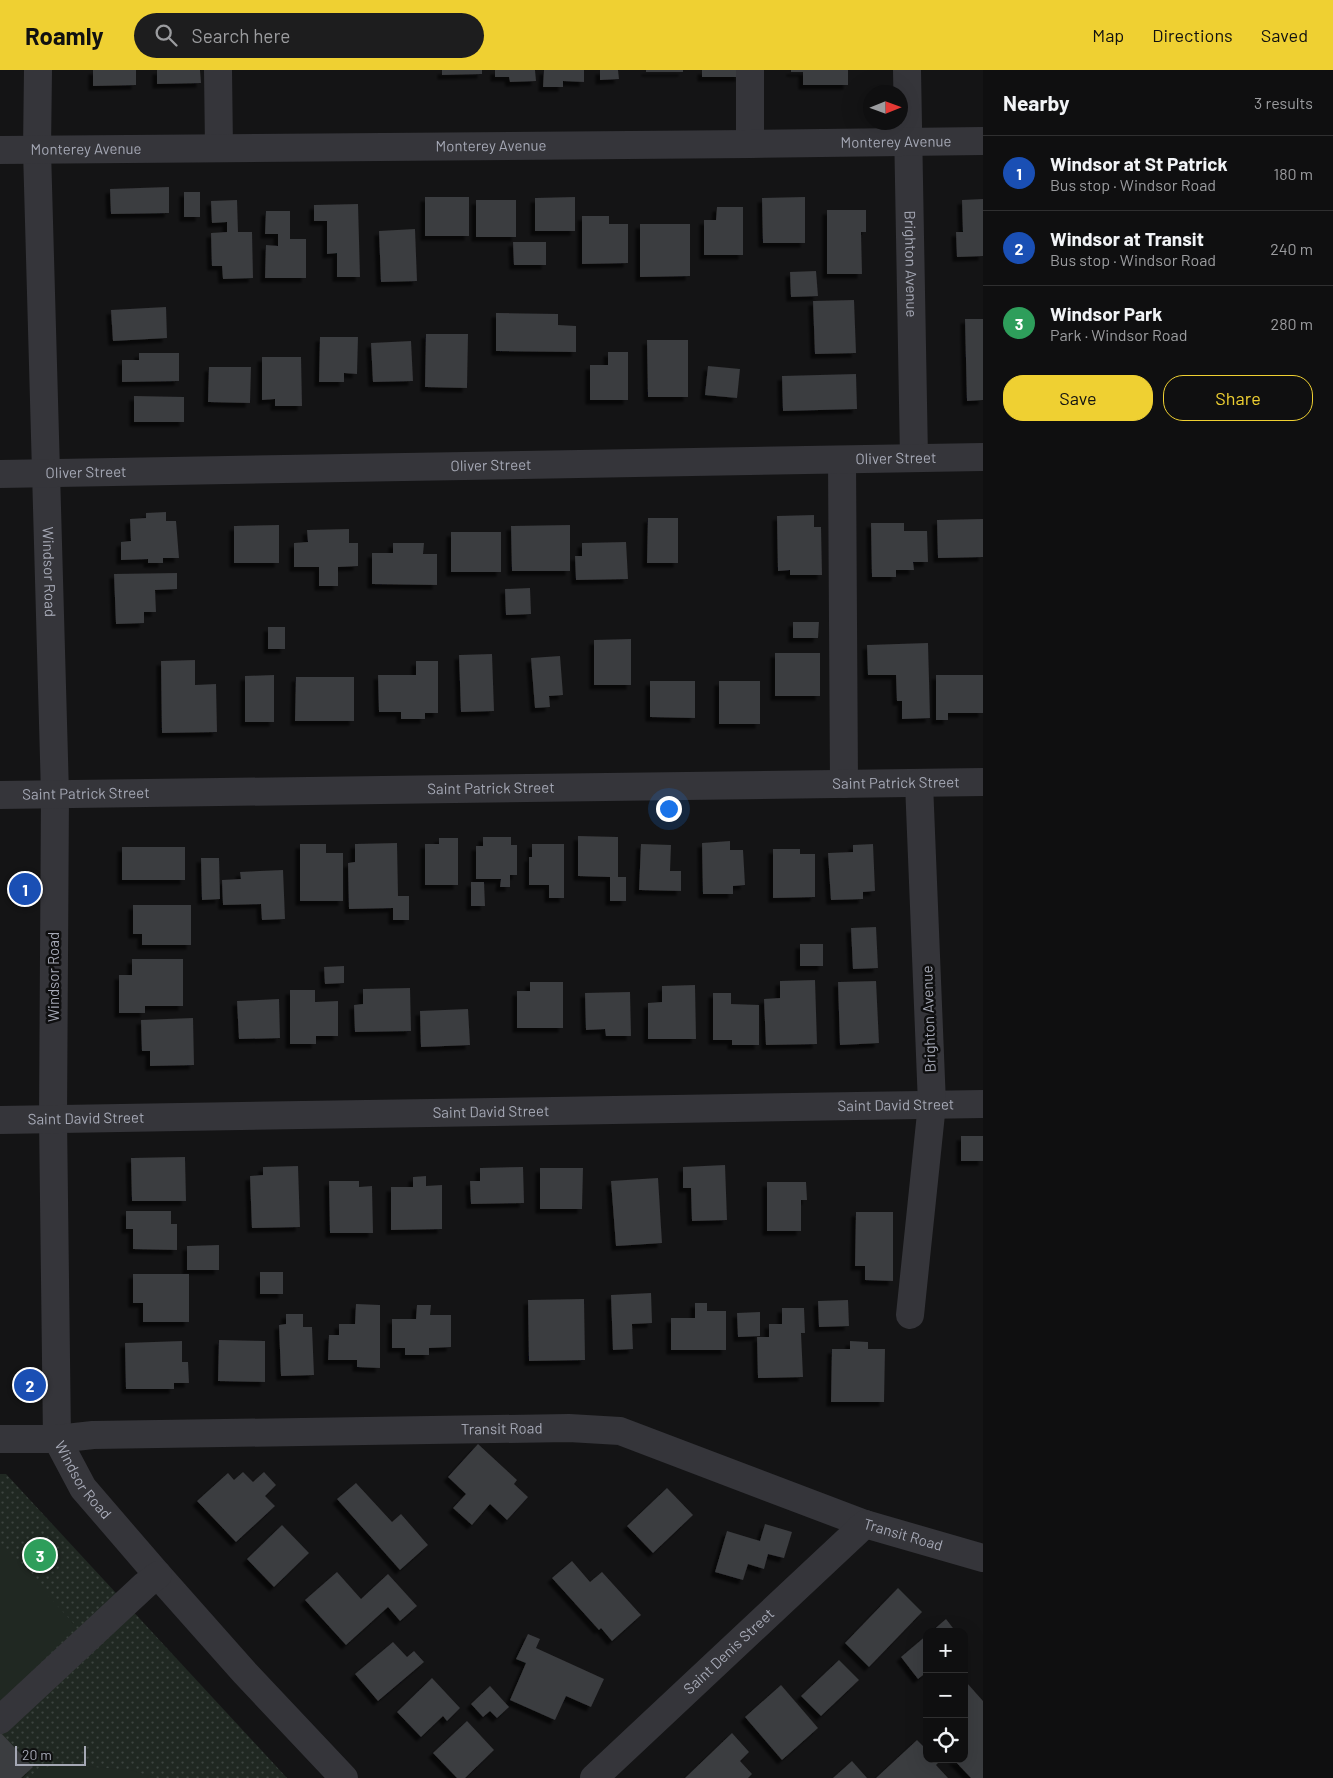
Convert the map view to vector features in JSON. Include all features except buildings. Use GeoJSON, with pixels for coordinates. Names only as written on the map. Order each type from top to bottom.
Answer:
{"type":"FeatureCollection","features":[{"type":"Feature","properties":{"kind":"street","name":"Windsor Road"},"geometry":{"type":"LineString","coordinates":[[38,70],[37,150],[55,794],[53,1119],[57,1439],[83,1488],[245,1673],[344,1778]]}},
{"type":"Feature","properties":{"kind":"street"},"geometry":{"type":"LineString","coordinates":[[218,70],[219,148]]}},
{"type":"Feature","properties":{"kind":"street"},"geometry":{"type":"LineString","coordinates":[[750,70],[750,144]]}},
{"type":"Feature","properties":{"kind":"street","name":"Brighton Avenue"},"geometry":{"type":"LineString","coordinates":[[907,70],[914,458]]}},
{"type":"Feature","properties":{"kind":"street","name":"Monterey Avenue"},"geometry":{"type":"LineString","coordinates":[[0,150],[983,141]]}},
{"type":"Feature","properties":{"kind":"street","name":"Oliver Street"},"geometry":{"type":"LineString","coordinates":[[0,474],[983,457]]}},
{"type":"Feature","properties":{"kind":"street"},"geometry":{"type":"LineString","coordinates":[[842,460],[844,784]]}},
{"type":"Feature","properties":{"kind":"street","name":"Saint Patrick Street"},"geometry":{"type":"LineString","coordinates":[[0,795],[983,782]]}},
{"type":"Feature","properties":{"kind":"street","name":"Brighton Avenue"},"geometry":{"type":"LineString","coordinates":[[910,1314],[932,1104],[919,783]]}},
{"type":"Feature","properties":{"kind":"street","name":"Saint David Street"},"geometry":{"type":"LineString","coordinates":[[0,1120],[983,1104]]}},
{"type":"Feature","properties":{"kind":"street","name":"Transit Road"},"geometry":{"type":"LineString","coordinates":[[0,1439],[57,1439],[93,1435],[549,1428],[620,1430],[864,1524],[983,1558]]}},
{"type":"Feature","properties":{"kind":"street","name":"Saint Denis Street"},"geometry":{"type":"LineString","coordinates":[[594,1778],[864,1524]]}},
{"type":"Feature","properties":{"kind":"street"},"geometry":{"type":"LineString","coordinates":[[0,1720],[158,1575]]}},
{"type":"Feature","properties":{"kind":"shaded area"},"geometry":{"type":"Polygon","coordinates":[[[0,1474],[6,1474],[287,1778],[0,1778],[0,1474]]]}},
{"type":"Feature","properties":{"kind":"shaded area"},"geometry":{"type":"Polygon","coordinates":[[[0,1544],[76,1626],[0,1697],[0,1544]]]}},
{"type":"Feature","properties":{"kind":"shaded area"},"geometry":{"type":"Polygon","coordinates":[[[69,1765],[130,1770],[157,1778],[29,1778],[39,1768],[69,1765]]]}},
{"type":"Feature","properties":{"kind":"place","name":"Windsor at St Patrick"},"geometry":{"type":"Point","coordinates":[25,889]}},
{"type":"Feature","properties":{"kind":"place","name":"Windsor at Transit"},"geometry":{"type":"Point","coordinates":[30,1385]}},
{"type":"Feature","properties":{"kind":"place","name":"Windsor Park"},"geometry":{"type":"Point","coordinates":[40,1555]}}]}
